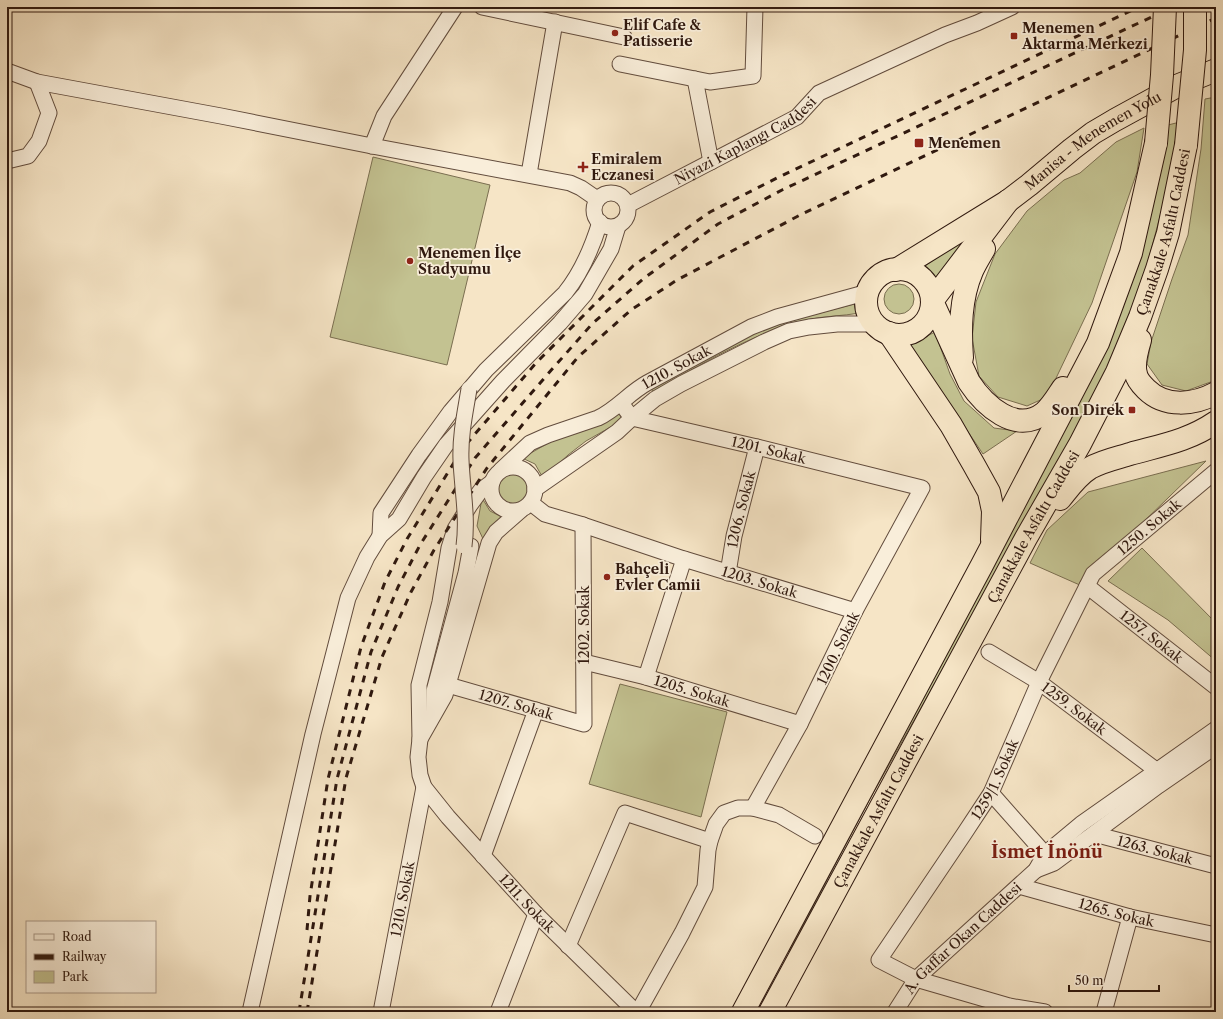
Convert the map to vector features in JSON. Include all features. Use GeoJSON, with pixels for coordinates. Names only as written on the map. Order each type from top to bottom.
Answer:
{"type":"FeatureCollection","features":[{"type":"Feature","properties":{"kind":"highway","name":"Çanakkale Asfaltı Caddesi"},"geometry":{"type":"LineString","coordinates":[[743,1012],[982,565],[1094,350],[1116,296],[1131,253],[1156,143],[1162,75],[1165,7]]}},
{"type":"Feature","properties":{"kind":"highway","name":"Çanakkale Asfaltı Caddesi"},"geometry":{"type":"LineString","coordinates":[[770,1012],[1026,538],[1080,444],[1117,372],[1140,317],[1157,269],[1168,233],[1180,178],[1186,145],[1195,50],[1195,7]]}},
{"type":"Feature","properties":{"kind":"highway","name":"Manisa - Menemen Yolu"},"geometry":{"type":"LineString","coordinates":[[868,292],[872,284],[879,276],[896,270],[1008,201],[1093,133],[1133,109],[1179,85],[1216,70]]}},
{"type":"Feature","properties":{"kind":"highway","name":"Manisa - Menemen Yolu"},"geometry":{"type":"LineString","coordinates":[[1179,85],[1216,82]]}},
{"type":"Feature","properties":{"kind":"highway"},"geometry":{"type":"LineString","coordinates":[[1180,178],[1179,215],[1164,275],[1139,343],[1135,362],[1136,374],[1141,384],[1148,391],[1156,397],[1167,401],[1180,403],[1193,402],[1216,393]]}},
{"type":"Feature","properties":{"kind":"highway","name":"Manisa - Menemen Yolu"},"geometry":{"type":"LineString","coordinates":[[882,328],[898,335],[915,331],[922,325],[928,318],[932,301],[1008,201]]}},
{"type":"Feature","properties":{"kind":"highway"},"geometry":{"type":"LineString","coordinates":[[963,368],[962,324],[964,297],[972,272],[1008,201]]}},
{"type":"Feature","properties":{"kind":"highway"},"geometry":{"type":"LineString","coordinates":[[896,270],[909,271],[921,278],[927,284],[931,292],[932,301],[969,382],[976,393],[986,403],[1013,420],[1034,418],[1042,414],[1051,406],[1063,387],[1095,319],[1116,296]]}},
{"type":"Feature","properties":{"kind":"highway"},"geometry":{"type":"LineString","coordinates":[[868,292],[867,303],[869,314],[882,328],[951,425],[989,492],[993,511],[992,544]]}},
{"type":"Feature","properties":{"kind":"highway"},"geometry":{"type":"LineString","coordinates":[[1026,538],[1071,485],[1090,468],[1119,457],[1196,435],[1216,422]]}},
{"type":"Feature","properties":{"kind":"street"},"geometry":{"type":"LineString","coordinates":[[372,146],[384,116],[455,7]]}},
{"type":"Feature","properties":{"kind":"street"},"geometry":{"type":"LineString","coordinates":[[482,7],[532,12],[556,22],[624,37]]}},
{"type":"Feature","properties":{"kind":"street","name":"Niyazi Kaplangı Caddesi"},"geometry":{"type":"LineString","coordinates":[[628,205],[797,117],[818,93],[945,35],[977,23],[1012,7]]}},
{"type":"Feature","properties":{"kind":"street"},"geometry":{"type":"LineString","coordinates":[[620,64],[710,82],[753,76],[755,11]]}},
{"type":"Feature","properties":{"kind":"street"},"geometry":{"type":"LineString","coordinates":[[529,174],[556,22]]}},
{"type":"Feature","properties":{"kind":"street"},"geometry":{"type":"LineString","coordinates":[[7,71],[36,82],[221,116],[372,146],[529,174],[570,183],[581,188],[597,199]]}},
{"type":"Feature","properties":{"kind":"street"},"geometry":{"type":"LineString","coordinates":[[695,79],[711,162]]}},
{"type":"Feature","properties":{"kind":"street"},"geometry":{"type":"LineString","coordinates":[[7,162],[28,156],[39,142],[49,113],[36,82]]}},
{"type":"Feature","properties":{"kind":"street"},"geometry":{"type":"LineString","coordinates":[[607,192],[612,192],[623,196],[628,205],[629,212],[623,223],[609,225],[595,215],[594,210],[597,199],[607,192]]}},
{"type":"Feature","properties":{"kind":"street"},"geometry":{"type":"LineString","coordinates":[[380,536],[381,513],[419,455],[474,392],[481,388],[492,373],[560,309],[575,292],[592,264],[609,225]]}},
{"type":"Feature","properties":{"kind":"street"},"geometry":{"type":"LineString","coordinates":[[250,1012],[313,734],[348,598],[367,557],[380,536],[399,519],[424,476],[458,432],[503,381],[579,302],[611,249],[609,225]]}},
{"type":"Feature","properties":{"kind":"street","name":"1210. Sokak"},"geometry":{"type":"LineString","coordinates":[[382,1012],[424,787],[418,766],[420,739],[419,685],[440,602],[448,548],[455,529],[470,505],[481,490],[530,443],[548,435],[598,418],[614,409],[636,389],[647,382],[751,327],[777,317],[868,292]]}},
{"type":"Feature","properties":{"kind":"street","name":"1210. Sokak"},"geometry":{"type":"LineString","coordinates":[[420,739],[445,695],[489,543],[496,532],[529,500],[617,432],[655,399],[681,384],[764,342],[789,331],[837,324],[882,328]]}},
{"type":"Feature","properties":{"kind":"street"},"geometry":{"type":"LineString","coordinates":[[434,713],[434,691],[466,573],[468,546],[473,524],[469,439],[474,392]]}},
{"type":"Feature","properties":{"kind":"street"},"geometry":{"type":"LineString","coordinates":[[621,403],[632,418]]}},
{"type":"Feature","properties":{"kind":"street","name":"1201. Sokak"},"geometry":{"type":"LineString","coordinates":[[632,418],[922,488]]}},
{"type":"Feature","properties":{"kind":"street","name":"1206. Sokak"},"geometry":{"type":"LineString","coordinates":[[728,573],[734,536],[757,447]]}},
{"type":"Feature","properties":{"kind":"street"},"geometry":{"type":"LineString","coordinates":[[514,467],[520,468],[531,476],[529,500],[509,511],[498,505],[491,495],[496,476],[507,468],[514,467]]}},
{"type":"Feature","properties":{"kind":"street","name":"1250. Sokak"},"geometry":{"type":"LineString","coordinates":[[1087,586],[1093,574],[1216,471]]}},
{"type":"Feature","properties":{"kind":"street","name":"1200. Sokak"},"geometry":{"type":"LineString","coordinates":[[753,808],[800,724],[855,611],[922,488]]}},
{"type":"Feature","properties":{"kind":"street","name":"1203. Sokak"},"geometry":{"type":"LineString","coordinates":[[529,500],[545,514],[728,573],[855,611]]}},
{"type":"Feature","properties":{"kind":"street","name":"1202. Sokak"},"geometry":{"type":"LineString","coordinates":[[583,525],[584,724]]}},
{"type":"Feature","properties":{"kind":"street"},"geometry":{"type":"LineString","coordinates":[[419,706],[430,686],[460,566],[468,546]]}},
{"type":"Feature","properties":{"kind":"street"},"geometry":{"type":"LineString","coordinates":[[646,677],[684,559]]}},
{"type":"Feature","properties":{"kind":"street","name":"1259/1. Sokak"},"geometry":{"type":"LineString","coordinates":[[916,979],[879,960],[991,792],[1039,682],[1087,586]]}},
{"type":"Feature","properties":{"kind":"street","name":"1257. Sokak"},"geometry":{"type":"LineString","coordinates":[[1087,586],[1216,687]]}},
{"type":"Feature","properties":{"kind":"street","name":"1259. Sokak"},"geometry":{"type":"LineString","coordinates":[[989,652],[1039,682],[1156,770]]}},
{"type":"Feature","properties":{"kind":"street","name":"1205. Sokak"},"geometry":{"type":"LineString","coordinates":[[584,662],[646,677],[800,724]]}},
{"type":"Feature","properties":{"kind":"street","name":"1207. Sokak"},"geometry":{"type":"LineString","coordinates":[[448,685],[584,724]]}},
{"type":"Feature","properties":{"kind":"street"},"geometry":{"type":"LineString","coordinates":[[483,856],[536,710]]}},
{"type":"Feature","properties":{"kind":"street","name":"A. Gaffar Okan Caddesi"},"geometry":{"type":"LineString","coordinates":[[895,1012],[916,979],[1036,870],[1045,854],[1080,824],[1216,729]]}},
{"type":"Feature","properties":{"kind":"street","name":"A. Gaffar Okan Caddesi"},"geometry":{"type":"LineString","coordinates":[[1036,870],[1054,863],[1158,786],[1216,746]]}},
{"type":"Feature","properties":{"kind":"street","name":"1211. Sokak"},"geometry":{"type":"LineString","coordinates":[[424,787],[448,817],[536,914],[637,1012]]}},
{"type":"Feature","properties":{"kind":"street"},"geometry":{"type":"LineString","coordinates":[[991,792],[1045,854]]}},
{"type":"Feature","properties":{"kind":"street"},"geometry":{"type":"LineString","coordinates":[[637,1012],[682,933],[705,886],[710,841],[716,824],[724,813],[738,808],[753,808],[779,815],[816,836]]}},
{"type":"Feature","properties":{"kind":"street"},"geometry":{"type":"LineString","coordinates":[[568,946],[624,813],[710,841]]}},
{"type":"Feature","properties":{"kind":"street","name":"1263. Sokak"},"geometry":{"type":"LineString","coordinates":[[1094,834],[1216,866]]}},
{"type":"Feature","properties":{"kind":"street","name":"1265. Sokak"},"geometry":{"type":"LineString","coordinates":[[1019,886],[1130,917],[1216,935]]}},
{"type":"Feature","properties":{"kind":"street"},"geometry":{"type":"LineString","coordinates":[[498,1012],[536,914]]}},
{"type":"Feature","properties":{"kind":"street"},"geometry":{"type":"LineString","coordinates":[[1104,1012],[1130,917]]}},
{"type":"Feature","properties":{"kind":"street"},"geometry":{"type":"LineString","coordinates":[[916,979],[1007,1009],[1045,1012]]}},
{"type":"Feature","properties":{"kind":"green space"},"geometry":{"type":"Polygon","coordinates":[[[1216,97],[1216,380],[1186,391],[1162,385],[1147,364],[1151,342],[1188,235],[1201,149],[1205,99],[1216,97]]]}},
{"type":"Feature","properties":{"kind":"green space"},"geometry":{"type":"Polygon","coordinates":[[[1180,122],[1172,171],[1145,273],[1119,344],[1060,459],[871,797],[789,952],[786,950],[1043,465],[1168,125],[1180,122]]]}},
{"type":"Feature","properties":{"kind":"green space"},"geometry":{"type":"Polygon","coordinates":[[[1144,128],[1137,172],[1092,303],[1047,397],[1027,406],[998,397],[979,376],[972,338],[976,302],[995,254],[1027,211],[1064,180],[1080,173],[1116,142],[1144,128]]]}},
{"type":"Feature","properties":{"kind":"green space","name":"Menemen İlçe Stadyumu"},"geometry":{"type":"Polygon","coordinates":[[[373,157],[490,185],[447,365],[330,337],[373,157]]]}},
{"type":"Feature","properties":{"kind":"green space"},"geometry":{"type":"Polygon","coordinates":[[[981,228],[937,289],[925,266],[981,228]]]}},
{"type":"Feature","properties":{"kind":"green space"},"geometry":{"type":"Polygon","coordinates":[[[899,284],[905,285],[913,293],[913,305],[905,313],[899,314],[893,313],[885,305],[884,299],[885,293],[893,285],[899,284]]]}},
{"type":"Feature","properties":{"kind":"green space"},"geometry":{"type":"Polygon","coordinates":[[[858,303],[860,313],[806,320],[766,333],[727,351],[653,392],[651,388],[762,328],[858,303]]]}},
{"type":"Feature","properties":{"kind":"green space"},"geometry":{"type":"Polygon","coordinates":[[[935,332],[950,374],[964,401],[994,428],[1017,431],[983,454],[929,374],[907,346],[935,332]]]}},
{"type":"Feature","properties":{"kind":"green space"},"geometry":{"type":"Polygon","coordinates":[[[619,414],[623,420],[586,441],[543,478],[535,464],[522,458],[559,437],[619,414]]]}},
{"type":"Feature","properties":{"kind":"green space"},"geometry":{"type":"Polygon","coordinates":[[[1206,461],[1094,570],[1082,586],[1030,563],[1047,530],[1088,492],[1206,461]]]}},
{"type":"Feature","properties":{"kind":"green space"},"geometry":{"type":"Polygon","coordinates":[[[513,472],[525,477],[530,489],[525,501],[513,506],[501,501],[496,489],[501,477],[513,472]]]}},
{"type":"Feature","properties":{"kind":"green space"},"geometry":{"type":"Polygon","coordinates":[[[482,498],[490,511],[504,518],[484,541],[477,526],[482,498]]]}},
{"type":"Feature","properties":{"kind":"green space"},"geometry":{"type":"Polygon","coordinates":[[[1142,548],[1216,623],[1216,661],[1168,620],[1108,581],[1142,548]]]}},
{"type":"Feature","properties":{"kind":"green space"},"geometry":{"type":"Polygon","coordinates":[[[620,684],[727,712],[701,817],[589,784],[620,684]]]}},
{"type":"Feature","properties":{"kind":"railway"},"geometry":{"type":"LineString","coordinates":[[307,930],[310,896],[328,779],[361,647],[385,582],[407,539],[463,448],[536,363],[633,266],[710,212],[777,178],[1139,7]]}},
{"type":"Feature","properties":{"kind":"railway"},"geometry":{"type":"LineString","coordinates":[[299,1012],[337,779],[371,652],[398,587],[420,545],[475,458],[547,375],[592,324],[643,279],[718,224],[782,190],[1173,7]]}},
{"type":"Feature","properties":{"kind":"railway"},"geometry":{"type":"LineString","coordinates":[[307,1012],[346,778],[382,657],[411,592],[434,550],[487,468],[578,357],[631,310],[677,280],[802,214],[1216,18]]}},
{"type":"Feature","properties":{"kind":"place","name":"Elif Cafe & Patisserie"},"geometry":{"type":"Point","coordinates":[615,33]}},
{"type":"Feature","properties":{"kind":"place","name":"Menemen Aktarma Merkezi"},"geometry":{"type":"Point","coordinates":[1014,36]}},
{"type":"Feature","properties":{"kind":"place","name":"Menemen"},"geometry":{"type":"Point","coordinates":[919,143]}},
{"type":"Feature","properties":{"kind":"place","name":"Emiralem Eczanesi"},"geometry":{"type":"Point","coordinates":[583,167]}},
{"type":"Feature","properties":{"kind":"place","name":"Menemen İlçe Stadyumu"},"geometry":{"type":"Point","coordinates":[410,261]}},
{"type":"Feature","properties":{"kind":"place","name":"Son Direk"},"geometry":{"type":"Point","coordinates":[1132,410]}},
{"type":"Feature","properties":{"kind":"place","name":"Bahçeli Evler Camii"},"geometry":{"type":"Point","coordinates":[607,577]}},
{"type":"Feature","properties":{"kind":"district","name":"İsmet İnönü"},"geometry":{"type":"Point","coordinates":[1047,852]}}]}
